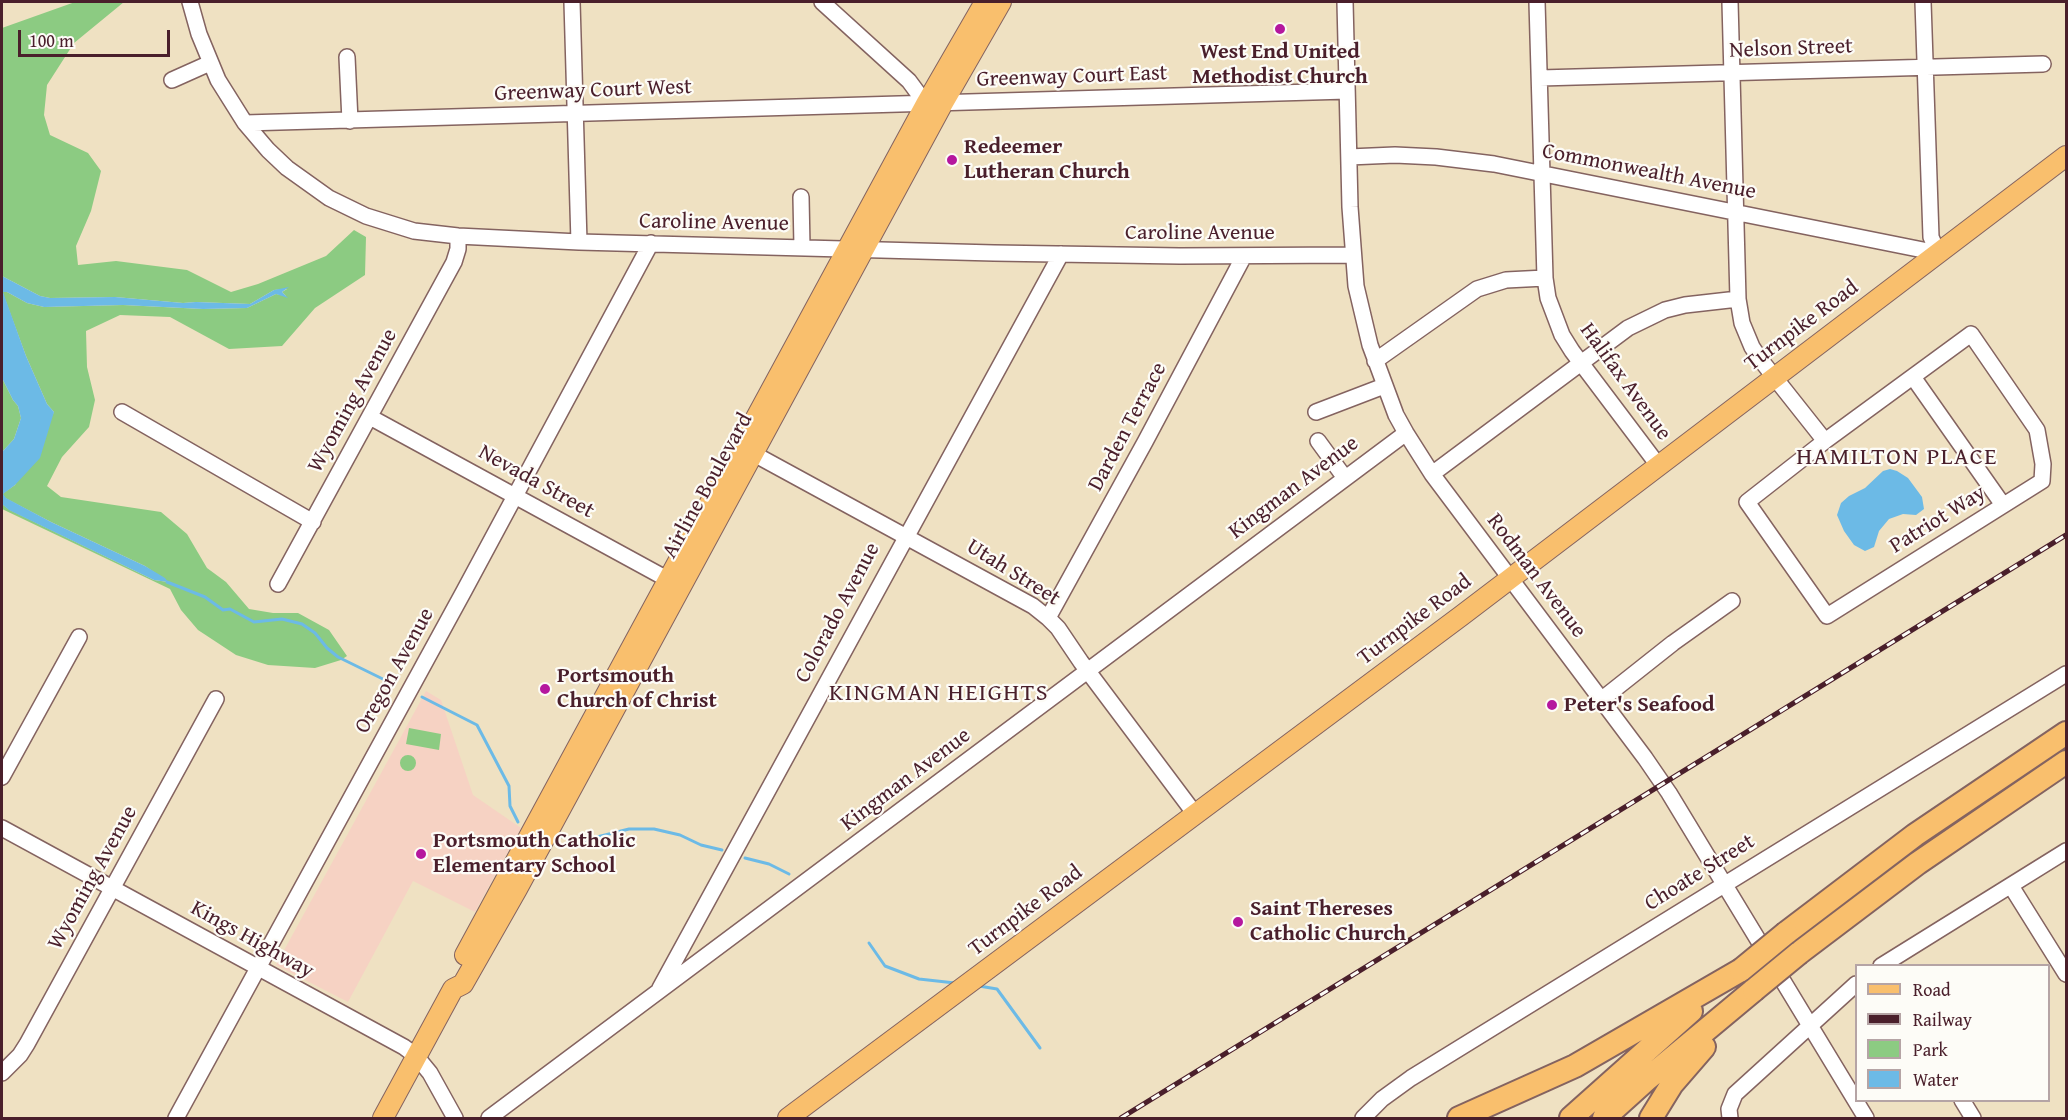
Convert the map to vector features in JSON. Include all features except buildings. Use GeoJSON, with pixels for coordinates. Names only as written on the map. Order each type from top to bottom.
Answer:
{"type":"FeatureCollection","features":[{"type":"Feature","properties":{"kind":"highway"},"geometry":{"type":"LineString","coordinates":[[1571,1119],[1678,1022],[1786,933],[1915,835],[2067,733]]}},
{"type":"Feature","properties":{"kind":"highway"},"geometry":{"type":"LineString","coordinates":[[1604,1119],[1647,1080],[1799,953],[1918,863],[2067,762]]}},
{"type":"Feature","properties":{"kind":"highway"},"geometry":{"type":"LineString","coordinates":[[1459,1119],[1582,1063],[1741,970]]}},
{"type":"Feature","properties":{"kind":"highway"},"geometry":{"type":"LineString","coordinates":[[1651,1119],[1672,1084],[1687,1065],[1754,990]]}},
{"type":"Feature","properties":{"kind":"main road","name":"Airline Boulevard"},"geometry":{"type":"LineString","coordinates":[[383,1119],[453,989],[452,978],[510,885],[675,583],[934,104],[985,2]]}},
{"type":"Feature","properties":{"kind":"main road","name":"Airline Boulevard"},"geometry":{"type":"LineString","coordinates":[[934,104],[1001,2]]}},
{"type":"Feature","properties":{"kind":"main road","name":"Turnpike Road"},"geometry":{"type":"LineString","coordinates":[[788,1119],[1509,579],[2067,156]]}},
{"type":"Feature","properties":{"kind":"street","name":"Caroline Avenue"},"geometry":{"type":"LineString","coordinates":[[190,2],[210,63],[245,123],[288,168],[312,187],[347,208],[406,229],[458,236],[579,242],[1061,254],[1353,255]]}},
{"type":"Feature","properties":{"kind":"street"},"geometry":{"type":"LineString","coordinates":[[572,2],[579,242]]}},
{"type":"Feature","properties":{"kind":"street"},"geometry":{"type":"LineString","coordinates":[[822,2],[934,104]]}},
{"type":"Feature","properties":{"kind":"street","name":"Rodman Avenue"},"geometry":{"type":"LineString","coordinates":[[1345,2],[1353,255],[1362,318],[1384,386],[1406,433],[1432,474],[1669,793],[1855,1101]]}},
{"type":"Feature","properties":{"kind":"street","name":"Halifax Avenue"},"geometry":{"type":"LineString","coordinates":[[1538,2],[1545,278],[1554,317],[1562,335],[1581,363],[1658,465]]}},
{"type":"Feature","properties":{"kind":"street"},"geometry":{"type":"LineString","coordinates":[[1730,2],[1738,299],[1742,323],[1760,359],[1825,441]]}},
{"type":"Feature","properties":{"kind":"street"},"geometry":{"type":"LineString","coordinates":[[1923,2],[1931,237],[1938,253]]}},
{"type":"Feature","properties":{"kind":"street"},"geometry":{"type":"LineString","coordinates":[[347,57],[350,121]]}},
{"type":"Feature","properties":{"kind":"street"},"geometry":{"type":"LineString","coordinates":[[172,80],[210,63]]}},
{"type":"Feature","properties":{"kind":"street","name":"Nelson Street"},"geometry":{"type":"LineString","coordinates":[[1540,78],[2043,64]]}},
{"type":"Feature","properties":{"kind":"street","name":"Greenway Court East"},"geometry":{"type":"LineString","coordinates":[[934,104],[1347,91]]}},
{"type":"Feature","properties":{"kind":"street","name":"Greenway Court West"},"geometry":{"type":"LineString","coordinates":[[245,123],[934,104]]}},
{"type":"Feature","properties":{"kind":"street","name":"Commonwealth Avenue"},"geometry":{"type":"LineString","coordinates":[[1349,157],[1395,155],[1494,164],[1938,253]]}},
{"type":"Feature","properties":{"kind":"street"},"geometry":{"type":"LineString","coordinates":[[801,197],[802,247]]}},
{"type":"Feature","properties":{"kind":"street","name":"Wyoming Avenue"},"geometry":{"type":"LineString","coordinates":[[278,584],[454,262],[458,249],[458,236]]}},
{"type":"Feature","properties":{"kind":"street","name":"Oregon Avenue"},"geometry":{"type":"LineString","coordinates":[[176,1119],[651,243]]}},
{"type":"Feature","properties":{"kind":"street","name":"Colorado Avenue"},"geometry":{"type":"LineString","coordinates":[[656,995],[1061,254]]}},
{"type":"Feature","properties":{"kind":"street","name":"Darden Terrace"},"geometry":{"type":"LineString","coordinates":[[1048,618],[1244,256]]}},
{"type":"Feature","properties":{"kind":"street"},"geometry":{"type":"LineString","coordinates":[[1375,361],[1477,289],[1506,280],[1545,278]]}},
{"type":"Feature","properties":{"kind":"street"},"geometry":{"type":"LineString","coordinates":[[1432,474],[1628,328],[1646,318],[1685,305],[1738,299]]}},
{"type":"Feature","properties":{"kind":"street","name":"Patriot Way"},"geometry":{"type":"LineString","coordinates":[[1971,334],[2037,430],[2043,464],[2042,481],[1827,616],[1747,502],[1825,441],[1913,377],[1971,334]]}},
{"type":"Feature","properties":{"kind":"street"},"geometry":{"type":"LineString","coordinates":[[1913,377],[2003,505]]}},
{"type":"Feature","properties":{"kind":"street"},"geometry":{"type":"LineString","coordinates":[[1316,412],[1384,386]]}},
{"type":"Feature","properties":{"kind":"street"},"geometry":{"type":"LineString","coordinates":[[122,412],[313,522]]}},
{"type":"Feature","properties":{"kind":"street","name":"Nevada Street"},"geometry":{"type":"LineString","coordinates":[[370,417],[675,583]]}},
{"type":"Feature","properties":{"kind":"street","name":"Kingman Avenue"},"geometry":{"type":"LineString","coordinates":[[489,1119],[1406,433]]}},
{"type":"Feature","properties":{"kind":"street"},"geometry":{"type":"LineString","coordinates":[[1318,441],[1346,478]]}},
{"type":"Feature","properties":{"kind":"street","name":"Utah Street"},"geometry":{"type":"LineString","coordinates":[[747,450],[1033,606],[1048,618],[1058,628],[1088,672],[1195,814]]}},
{"type":"Feature","properties":{"kind":"street"},"geometry":{"type":"LineString","coordinates":[[1601,700],[1673,643],[1732,601]]}},
{"type":"Feature","properties":{"kind":"street"},"geometry":{"type":"LineString","coordinates":[[2,777],[79,637]]}},
{"type":"Feature","properties":{"kind":"street","name":"Choate Street"},"geometry":{"type":"LineString","coordinates":[[1363,1119],[1382,1099],[1411,1078],[2067,674]]}},
{"type":"Feature","properties":{"kind":"street","name":"Wyoming Avenue"},"geometry":{"type":"LineString","coordinates":[[2,1073],[27,1044],[216,699]]}},
{"type":"Feature","properties":{"kind":"street","name":"Kings Highway"},"geometry":{"type":"LineString","coordinates":[[2,828],[257,969],[404,1047],[416,1056],[434,1078],[455,1119]]}},
{"type":"Feature","properties":{"kind":"street"},"geometry":{"type":"LineString","coordinates":[[1884,964],[2067,852]]}},
{"type":"Feature","properties":{"kind":"street"},"geometry":{"type":"LineString","coordinates":[[2011,885],[2067,974]]}},
{"type":"Feature","properties":{"kind":"street"},"geometry":{"type":"LineString","coordinates":[[1730,1119],[1729,1109],[1735,1094],[1855,986]]}},
{"type":"Feature","properties":{"kind":"street","name":"Rodman Avenue"},"geometry":{"type":"LineString","coordinates":[[1856,1102],[1866,1119]]}},
{"type":"Feature","properties":{"kind":"street"},"geometry":{"type":"LineString","coordinates":[[1963,1102],[1973,1119]]}},
{"type":"Feature","properties":{"kind":"shaded area","name":"Portsmouth Catholic Elementary School"},"geometry":{"type":"Polygon","coordinates":[[[426,691],[441,700],[473,795],[521,828],[475,912],[413,881],[348,1002],[276,965],[426,691]]]}},
{"type":"Feature","properties":{"kind":"green space"},"geometry":{"type":"Polygon","coordinates":[[[75,2],[124,2],[74,43],[47,85],[44,115],[50,135],[88,153],[101,171],[91,211],[76,246],[78,265],[116,261],[187,270],[231,292],[258,284],[326,256],[354,230],[366,237],[365,275],[315,308],[282,346],[229,349],[170,317],[120,315],[86,331],[87,367],[95,400],[89,427],[62,457],[47,486],[61,497],[161,512],[187,534],[207,568],[226,582],[249,609],[273,613],[298,613],[329,630],[347,656],[341,660],[315,668],[268,665],[236,655],[198,630],[181,610],[170,589],[2,509],[2,504],[154,580],[168,582],[145,566],[51,522],[5,498],[2,494],[15,485],[54,412],[47,404],[26,356],[2,291],[27,303],[44,307],[123,305],[203,309],[247,308],[276,294],[286,296],[282,292],[287,289],[274,290],[250,304],[183,303],[115,297],[50,298],[40,296],[2,276],[2,28],[75,2]]]}},
{"type":"Feature","properties":{"kind":"green space"},"geometry":{"type":"Polygon","coordinates":[[[2,378],[18,406],[21,418],[14,439],[2,452],[2,378]]]}},
{"type":"Feature","properties":{"kind":"green space"},"geometry":{"type":"Polygon","coordinates":[[[409,728],[441,734],[439,750],[406,744],[409,728]]]}},
{"type":"Feature","properties":{"kind":"green space"},"geometry":{"type":"Polygon","coordinates":[[[405,755],[411,755],[416,763],[414,769],[405,771],[400,766],[400,760],[405,755]]]}},
{"type":"Feature","properties":{"kind":"water"},"geometry":{"type":"Polygon","coordinates":[[[2,276],[40,296],[50,298],[115,297],[183,303],[250,304],[274,290],[289,287],[282,292],[288,298],[276,294],[247,308],[203,309],[123,305],[44,307],[27,303],[3,292],[26,356],[47,404],[54,412],[40,458],[15,485],[3,494],[6,498],[51,522],[145,566],[168,582],[154,580],[9,510],[2,504],[2,452],[14,439],[21,418],[18,406],[2,378],[2,276]]]}},
{"type":"Feature","properties":{"kind":"water"},"geometry":{"type":"Polygon","coordinates":[[[1890,469],[1908,478],[1922,497],[1924,509],[1916,515],[1903,514],[1889,519],[1879,531],[1874,547],[1865,551],[1854,545],[1837,515],[1841,503],[1849,496],[1865,488],[1883,471],[1890,469]]]}},
{"type":"Feature","properties":{"kind":"waterway"},"geometry":{"type":"LineString","coordinates":[[167,582],[205,597],[223,610],[230,609],[254,622],[282,619],[302,624],[315,633],[338,657],[391,683]]}},
{"type":"Feature","properties":{"kind":"waterway"},"geometry":{"type":"LineString","coordinates":[[422,697],[477,725],[509,786],[510,806],[518,822]]}},
{"type":"Feature","properties":{"kind":"waterway"},"geometry":{"type":"LineString","coordinates":[[559,836],[581,841],[629,829],[654,829],[680,835],[701,845],[722,850]]}},
{"type":"Feature","properties":{"kind":"waterway"},"geometry":{"type":"LineString","coordinates":[[745,858],[769,864],[789,874]]}},
{"type":"Feature","properties":{"kind":"waterway"},"geometry":{"type":"LineString","coordinates":[[869,943],[885,966],[919,979],[955,983]]}},
{"type":"Feature","properties":{"kind":"waterway"},"geometry":{"type":"LineString","coordinates":[[979,986],[997,989],[1040,1048]]}},
{"type":"Feature","properties":{"kind":"railway"},"geometry":{"type":"LineString","coordinates":[[1121,1118],[2066,535]]}},
{"type":"Feature","properties":{"kind":"place","name":"West End United Methodist Church"},"geometry":{"type":"Point","coordinates":[1280,29]}},
{"type":"Feature","properties":{"kind":"place","name":"Redeemer Lutheran Church"},"geometry":{"type":"Point","coordinates":[952,160]}},
{"type":"Feature","properties":{"kind":"place","name":"Portsmouth Church of Christ"},"geometry":{"type":"Point","coordinates":[545,689]}},
{"type":"Feature","properties":{"kind":"place","name":"Peter's Seafood"},"geometry":{"type":"Point","coordinates":[1552,705]}},
{"type":"Feature","properties":{"kind":"place","name":"Portsmouth Catholic Elementary School"},"geometry":{"type":"Point","coordinates":[421,854]}},
{"type":"Feature","properties":{"kind":"place","name":"Saint Thereses Catholic Church"},"geometry":{"type":"Point","coordinates":[1238,922]}},
{"type":"Feature","properties":{"kind":"district","name":"HAMILTON PLACE"},"geometry":{"type":"Point","coordinates":[1897,458]}},
{"type":"Feature","properties":{"kind":"district","name":"KINGMAN HEIGHTS"},"geometry":{"type":"Point","coordinates":[939,694]}}]}
